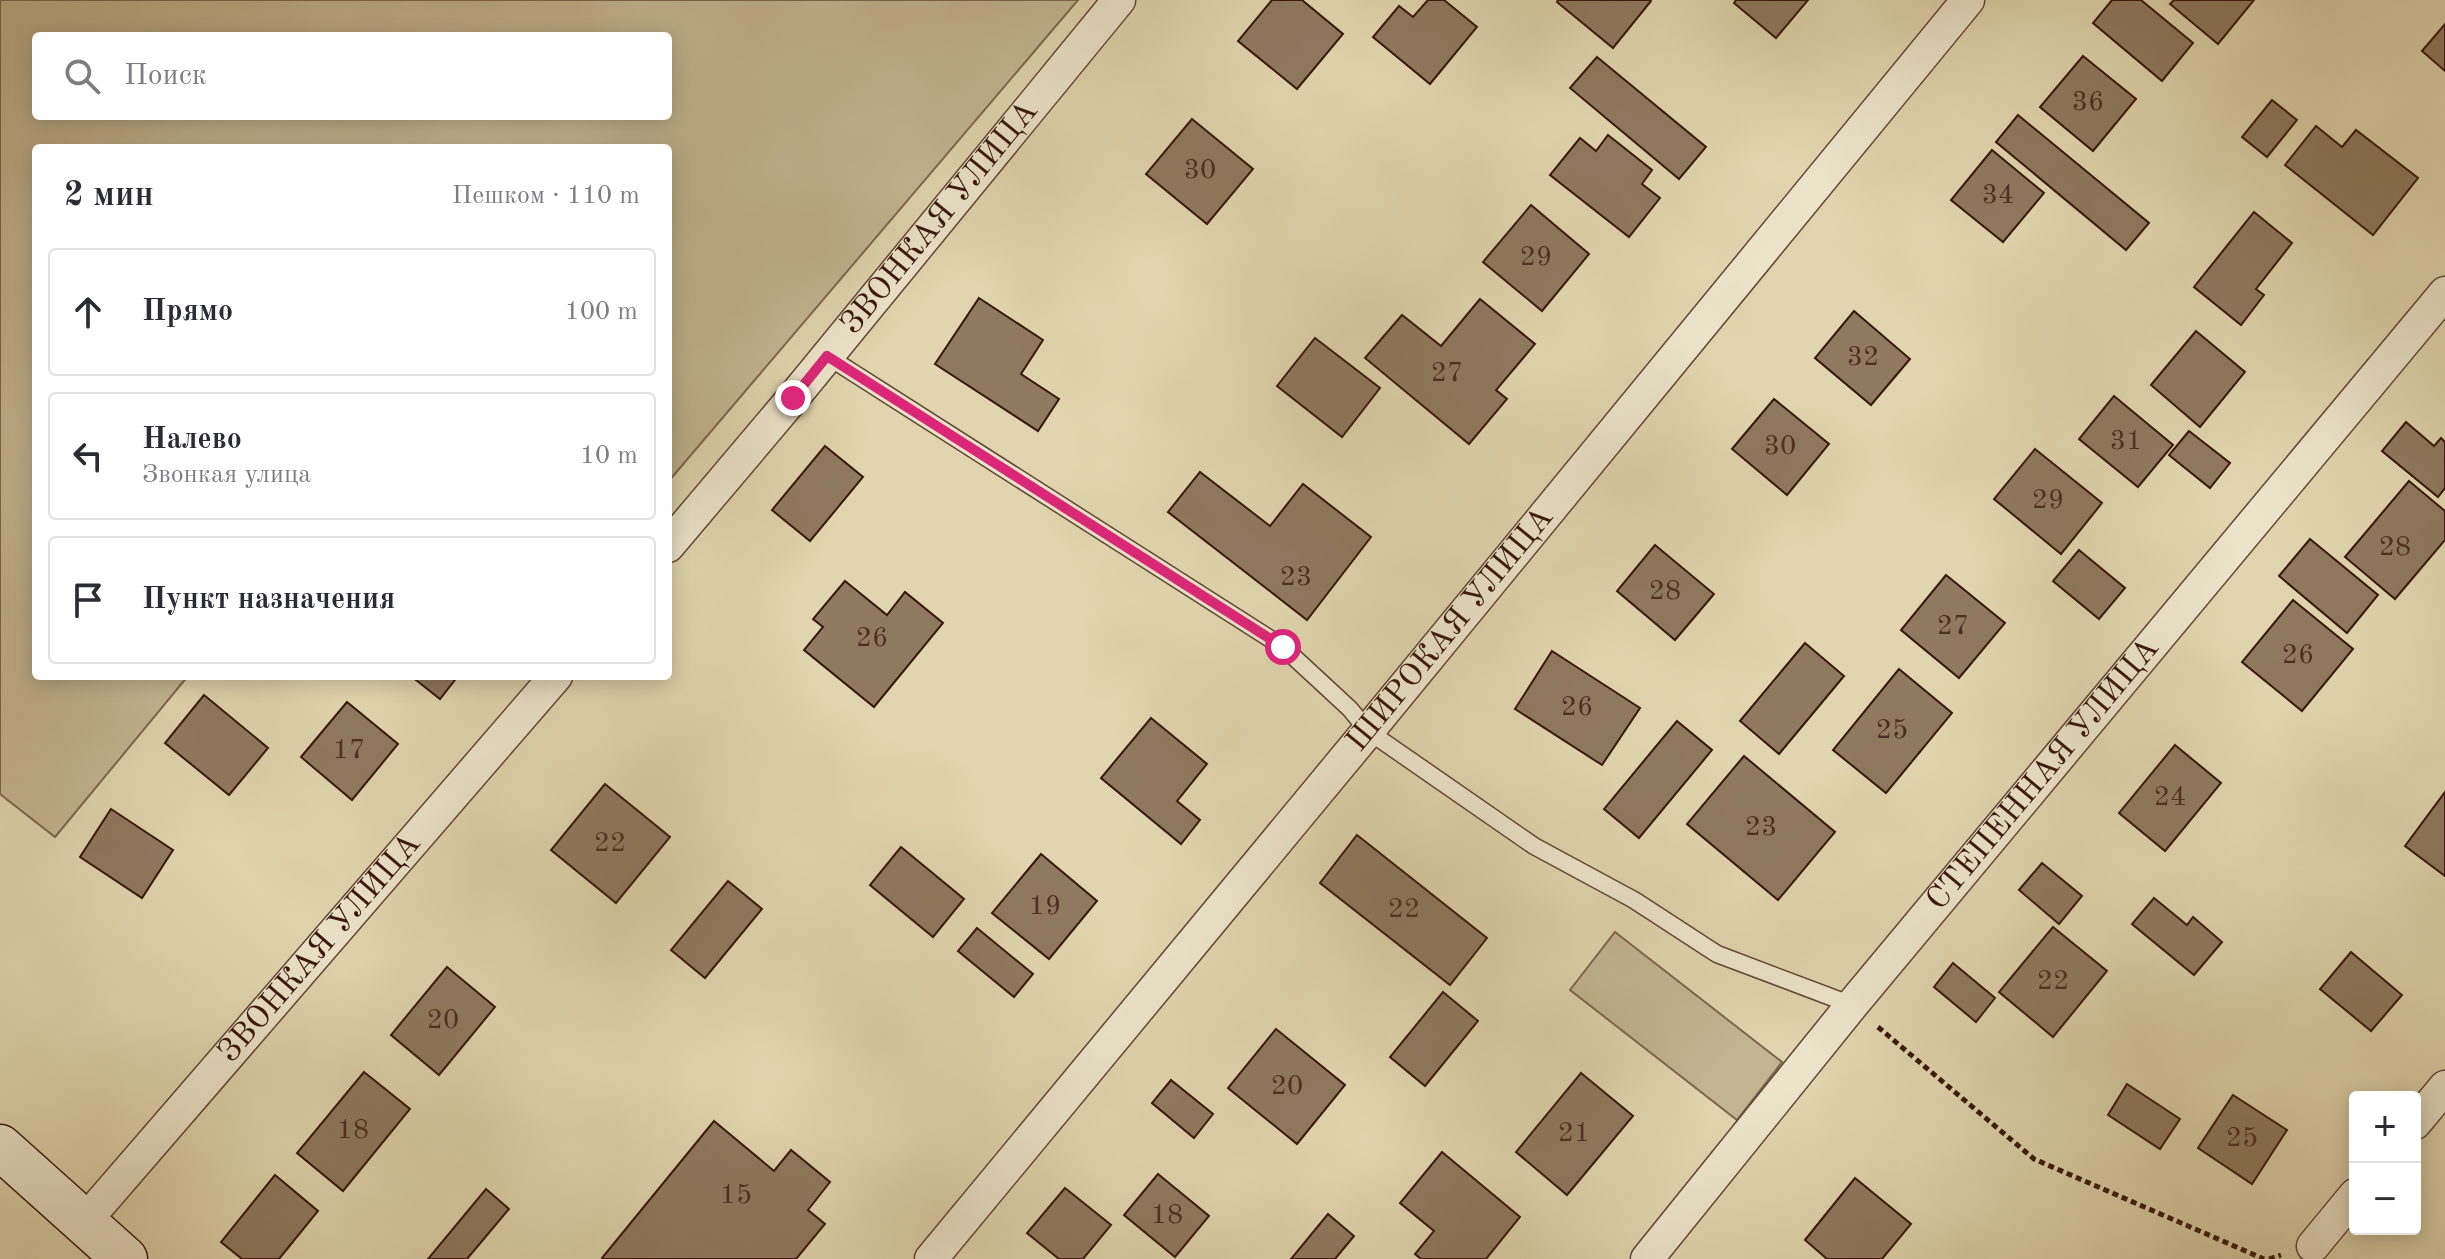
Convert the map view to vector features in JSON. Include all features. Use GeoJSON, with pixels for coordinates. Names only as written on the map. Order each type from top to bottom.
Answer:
{"type":"FeatureCollection","features":[{"type":"Feature","properties":{"kind":"street","name":"ЗВОНКАЯ УЛИЦА"},"geometry":{"type":"LineString","coordinates":[[672,541],[1119,0]]}},
{"type":"Feature","properties":{"kind":"street","name":"ШИРОКАЯ УЛИЦА"},"geometry":{"type":"LineString","coordinates":[[931,1259],[1968,0]]}},
{"type":"Feature","properties":{"kind":"street","name":"СТЕПЕННАЯ УЛИЦА"},"geometry":{"type":"LineString","coordinates":[[1647,1259],[1852,1005],[2445,293]]}},
{"type":"Feature","properties":{"kind":"street","name":"ЗВОНКАЯ УЛИЦА"},"geometry":{"type":"LineString","coordinates":[[85,1221],[553,680]]}},
{"type":"Feature","properties":{"kind":"street"},"geometry":{"type":"LineString","coordinates":[[2421,1116],[2445,1087]]}},
{"type":"Feature","properties":{"kind":"street"},"geometry":{"type":"LineString","coordinates":[[0,1147],[125,1259]]}},
{"type":"Feature","properties":{"kind":"street"},"geometry":{"type":"LineString","coordinates":[[2313,1246],[2349,1202]]}},
{"type":"Feature","properties":{"kind":"lane"},"geometry":{"type":"LineString","coordinates":[[827,356],[1283,647],[1350,709],[1368,731],[1534,846],[1634,900],[1717,954],[1852,1005]]}},
{"type":"Feature","properties":{"kind":"path"},"geometry":{"type":"LineString","coordinates":[[1852,1005],[2034,1159],[2264,1259]]}},
{"type":"Feature","properties":{"kind":"shaded area"},"geometry":{"type":"Polygon","coordinates":[[[0,0],[1078,0],[672,477],[672,144],[32,144],[32,680],[185,680],[55,837],[0,794],[0,0]]]}},
{"type":"Feature","properties":{"kind":"shaded area"},"geometry":{"type":"Polygon","coordinates":[[[1615,932],[1782,1062],[1737,1120],[1570,990],[1615,932]]]}},
{"type":"Feature","properties":{"kind":"building"},"geometry":{"type":"Polygon","coordinates":[[[1272,0],[1302,0],[1343,34],[1297,89],[1238,41],[1272,0]]]}},
{"type":"Feature","properties":{"kind":"building"},"geometry":{"type":"Polygon","coordinates":[[[1428,0],[1444,0],[1477,27],[1430,84],[1373,37],[1399,6],[1413,17],[1428,0]]]}},
{"type":"Feature","properties":{"kind":"building"},"geometry":{"type":"Polygon","coordinates":[[[1558,0],[1650,0],[1651,1],[1613,48],[1558,0]]]}},
{"type":"Feature","properties":{"kind":"building"},"geometry":{"type":"Polygon","coordinates":[[[1736,0],[1808,0],[1776,38],[1734,3],[1736,0]]]}},
{"type":"Feature","properties":{"kind":"building"},"geometry":{"type":"Polygon","coordinates":[[[2112,0],[2141,0],[2193,43],[2162,81],[2093,23],[2112,0]]]}},
{"type":"Feature","properties":{"kind":"building"},"geometry":{"type":"Polygon","coordinates":[[[2174,0],[2254,0],[2218,44],[2170,4],[2174,0]]]}},
{"type":"Feature","properties":{"kind":"building"},"geometry":{"type":"Polygon","coordinates":[[[2445,24],[2445,71],[2422,51],[2445,24]]]}},
{"type":"Feature","properties":{"kind":"building"},"geometry":{"type":"Polygon","coordinates":[[[2083,56],[2136,99],[2093,151],[2040,107],[2083,56]]]}},
{"type":"Feature","properties":{"kind":"building"},"geometry":{"type":"Polygon","coordinates":[[[1597,57],[1706,147],[1679,179],[1570,88],[1597,57]]]}},
{"type":"Feature","properties":{"kind":"building"},"geometry":{"type":"Polygon","coordinates":[[[2272,100],[2297,120],[2267,157],[2242,137],[2272,100]]]}},
{"type":"Feature","properties":{"kind":"building"},"geometry":{"type":"Polygon","coordinates":[[[2018,115],[2149,223],[2126,250],[1996,142],[2018,115]]]}},
{"type":"Feature","properties":{"kind":"building"},"geometry":{"type":"Polygon","coordinates":[[[1192,119],[1253,169],[1207,224],[1146,174],[1192,119]]]}},
{"type":"Feature","properties":{"kind":"building"},"geometry":{"type":"Polygon","coordinates":[[[2316,126],[2342,147],[2356,130],[2418,178],[2373,235],[2285,165],[2316,126]]]}},
{"type":"Feature","properties":{"kind":"building"},"geometry":{"type":"Polygon","coordinates":[[[1608,135],[1652,170],[1642,184],[1660,198],[1629,237],[1550,175],[1580,138],[1596,151],[1608,135]]]}},
{"type":"Feature","properties":{"kind":"building"},"geometry":{"type":"Polygon","coordinates":[[[1992,150],[2044,193],[2003,242],[1951,200],[1992,150]]]}},
{"type":"Feature","properties":{"kind":"building"},"geometry":{"type":"Polygon","coordinates":[[[1531,205],[1589,254],[1542,311],[1483,262],[1531,205]]]}},
{"type":"Feature","properties":{"kind":"building"},"geometry":{"type":"Polygon","coordinates":[[[2254,212],[2292,243],[2256,289],[2264,295],[2241,325],[2194,287],[2254,212]]]}},
{"type":"Feature","properties":{"kind":"building"},"geometry":{"type":"Polygon","coordinates":[[[979,298],[1043,340],[1021,374],[1059,399],[1038,431],[935,364],[979,298]]]}},
{"type":"Feature","properties":{"kind":"building"},"geometry":{"type":"Polygon","coordinates":[[[1480,299],[1535,344],[1496,390],[1507,399],[1469,444],[1365,358],[1402,315],[1441,346],[1480,299]]]}},
{"type":"Feature","properties":{"kind":"building"},"geometry":{"type":"Polygon","coordinates":[[[1854,311],[1910,359],[1871,405],[1815,358],[1854,311]]]}},
{"type":"Feature","properties":{"kind":"building"},"geometry":{"type":"Polygon","coordinates":[[[2196,331],[2245,372],[2200,427],[2151,385],[2196,331]]]}},
{"type":"Feature","properties":{"kind":"building"},"geometry":{"type":"Polygon","coordinates":[[[1315,338],[1380,388],[1342,437],[1277,386],[1315,338]]]}},
{"type":"Feature","properties":{"kind":"building"},"geometry":{"type":"Polygon","coordinates":[[[2114,396],[2173,445],[2138,487],[2079,439],[2114,396]]]}},
{"type":"Feature","properties":{"kind":"building"},"geometry":{"type":"Polygon","coordinates":[[[1774,399],[1829,444],[1787,495],[1732,449],[1774,399]]]}},
{"type":"Feature","properties":{"kind":"building"},"geometry":{"type":"Polygon","coordinates":[[[2406,422],[2434,446],[2441,438],[2445,442],[2445,488],[2438,497],[2382,451],[2406,422]]]}},
{"type":"Feature","properties":{"kind":"building"},"geometry":{"type":"Polygon","coordinates":[[[2189,431],[2230,463],[2210,488],[2169,455],[2189,431]]]}},
{"type":"Feature","properties":{"kind":"building"},"geometry":{"type":"Polygon","coordinates":[[[825,446],[863,477],[810,541],[772,510],[825,446]]]}},
{"type":"Feature","properties":{"kind":"building"},"geometry":{"type":"Polygon","coordinates":[[[2035,449],[2102,503],[2061,554],[1994,499],[2035,449]]]}},
{"type":"Feature","properties":{"kind":"building"},"geometry":{"type":"Polygon","coordinates":[[[1200,472],[1270,526],[1303,484],[1371,537],[1307,620],[1168,512],[1200,472]]]}},
{"type":"Feature","properties":{"kind":"building"},"geometry":{"type":"Polygon","coordinates":[[[2409,481],[2445,511],[2445,540],[2395,599],[2345,557],[2409,481]]]}},
{"type":"Feature","properties":{"kind":"building"},"geometry":{"type":"Polygon","coordinates":[[[2310,539],[2378,595],[2347,633],[2279,576],[2310,539]]]}},
{"type":"Feature","properties":{"kind":"building"},"geometry":{"type":"Polygon","coordinates":[[[1655,545],[1714,594],[1675,640],[1617,591],[1655,545]]]}},
{"type":"Feature","properties":{"kind":"building"},"geometry":{"type":"Polygon","coordinates":[[[2079,550],[2125,588],[2099,619],[2053,581],[2079,550]]]}},
{"type":"Feature","properties":{"kind":"building"},"geometry":{"type":"Polygon","coordinates":[[[1946,575],[2005,623],[1959,678],[1901,630],[1946,575]]]}},
{"type":"Feature","properties":{"kind":"building"},"geometry":{"type":"Polygon","coordinates":[[[845,581],[887,615],[905,592],[943,623],[874,707],[804,650],[823,627],[813,619],[845,581]]]}},
{"type":"Feature","properties":{"kind":"building"},"geometry":{"type":"Polygon","coordinates":[[[2293,600],[2353,649],[2302,711],[2242,662],[2293,600]]]}},
{"type":"Feature","properties":{"kind":"building"},"geometry":{"type":"Polygon","coordinates":[[[1805,643],[1844,676],[1779,754],[1740,721],[1805,643]]]}},
{"type":"Feature","properties":{"kind":"building"},"geometry":{"type":"Polygon","coordinates":[[[1552,651],[1640,708],[1602,765],[1515,709],[1552,651]]]}},
{"type":"Feature","properties":{"kind":"building"},"geometry":{"type":"Polygon","coordinates":[[[1899,669],[1952,713],[1886,793],[1833,750],[1899,669]]]}},
{"type":"Feature","properties":{"kind":"building"},"geometry":{"type":"Polygon","coordinates":[[[416,680],[455,680],[440,699],[416,680]]]}},
{"type":"Feature","properties":{"kind":"building"},"geometry":{"type":"Polygon","coordinates":[[[204,695],[268,748],[229,795],[165,743],[204,695]]]}},
{"type":"Feature","properties":{"kind":"building"},"geometry":{"type":"Polygon","coordinates":[[[347,702],[398,744],[352,800],[301,757],[347,702]]]}},
{"type":"Feature","properties":{"kind":"building"},"geometry":{"type":"Polygon","coordinates":[[[1151,718],[1207,764],[1177,801],[1200,820],[1181,844],[1101,778],[1151,718]]]}},
{"type":"Feature","properties":{"kind":"building"},"geometry":{"type":"Polygon","coordinates":[[[1677,721],[1712,750],[1639,838],[1604,809],[1677,721]]]}},
{"type":"Feature","properties":{"kind":"building"},"geometry":{"type":"Polygon","coordinates":[[[2175,745],[2221,783],[2165,851],[2119,813],[2175,745]]]}},
{"type":"Feature","properties":{"kind":"building"},"geometry":{"type":"Polygon","coordinates":[[[1744,756],[1835,832],[1778,900],[1687,824],[1744,756]]]}},
{"type":"Feature","properties":{"kind":"building"},"geometry":{"type":"Polygon","coordinates":[[[605,784],[670,837],[616,903],[551,850],[605,784]]]}},
{"type":"Feature","properties":{"kind":"building"},"geometry":{"type":"Polygon","coordinates":[[[2445,792],[2445,876],[2405,846],[2445,792]]]}},
{"type":"Feature","properties":{"kind":"building"},"geometry":{"type":"Polygon","coordinates":[[[111,809],[173,850],[142,898],[80,857],[111,809]]]}},
{"type":"Feature","properties":{"kind":"building"},"geometry":{"type":"Polygon","coordinates":[[[1357,835],[1487,938],[1450,985],[1320,883],[1357,835]]]}},
{"type":"Feature","properties":{"kind":"building"},"geometry":{"type":"Polygon","coordinates":[[[901,847],[964,899],[933,937],[870,885],[901,847]]]}},
{"type":"Feature","properties":{"kind":"building"},"geometry":{"type":"Polygon","coordinates":[[[1041,854],[1097,901],[1049,959],[992,913],[1041,854]]]}},
{"type":"Feature","properties":{"kind":"building"},"geometry":{"type":"Polygon","coordinates":[[[2042,863],[2082,896],[2059,924],[2019,890],[2042,863]]]}},
{"type":"Feature","properties":{"kind":"building"},"geometry":{"type":"Polygon","coordinates":[[[728,881],[762,909],[705,978],[671,950],[728,881]]]}},
{"type":"Feature","properties":{"kind":"building"},"geometry":{"type":"Polygon","coordinates":[[[2154,898],[2187,925],[2193,917],[2222,942],[2194,975],[2132,924],[2154,898]]]}},
{"type":"Feature","properties":{"kind":"building"},"geometry":{"type":"Polygon","coordinates":[[[2053,927],[2107,971],[2053,1037],[1999,992],[2053,927]]]}},
{"type":"Feature","properties":{"kind":"building"},"geometry":{"type":"Polygon","coordinates":[[[977,928],[1033,974],[1014,997],[958,951],[977,928]]]}},
{"type":"Feature","properties":{"kind":"building"},"geometry":{"type":"Polygon","coordinates":[[[2351,952],[2402,995],[2371,1031],[2320,989],[2351,952]]]}},
{"type":"Feature","properties":{"kind":"building"},"geometry":{"type":"Polygon","coordinates":[[[1953,963],[1995,998],[1976,1022],[1934,987],[1953,963]]]}},
{"type":"Feature","properties":{"kind":"building"},"geometry":{"type":"Polygon","coordinates":[[[447,967],[495,1007],[439,1075],[391,1035],[447,967]]]}},
{"type":"Feature","properties":{"kind":"building"},"geometry":{"type":"Polygon","coordinates":[[[1443,992],[1478,1021],[1425,1086],[1390,1057],[1443,992]]]}},
{"type":"Feature","properties":{"kind":"building"},"geometry":{"type":"Polygon","coordinates":[[[1276,1029],[1345,1085],[1297,1144],[1228,1088],[1276,1029]]]}},
{"type":"Feature","properties":{"kind":"building"},"geometry":{"type":"Polygon","coordinates":[[[364,1072],[410,1109],[343,1191],[297,1153],[364,1072]]]}},
{"type":"Feature","properties":{"kind":"building"},"geometry":{"type":"Polygon","coordinates":[[[1581,1073],[1633,1116],[1567,1195],[1516,1152],[1581,1073]]]}},
{"type":"Feature","properties":{"kind":"building"},"geometry":{"type":"Polygon","coordinates":[[[1171,1080],[1213,1114],[1194,1138],[1152,1103],[1171,1080]]]}},
{"type":"Feature","properties":{"kind":"building"},"geometry":{"type":"Polygon","coordinates":[[[2127,1084],[2180,1119],[2160,1149],[2108,1115],[2127,1084]]]}},
{"type":"Feature","properties":{"kind":"building"},"geometry":{"type":"Polygon","coordinates":[[[2233,1095],[2287,1130],[2252,1184],[2198,1148],[2233,1095]]]}},
{"type":"Feature","properties":{"kind":"building"},"geometry":{"type":"Polygon","coordinates":[[[714,1121],[774,1171],[791,1150],[830,1182],[808,1210],[825,1224],[796,1259],[603,1259],[602,1258],[714,1121]]]}},
{"type":"Feature","properties":{"kind":"building"},"geometry":{"type":"Polygon","coordinates":[[[1442,1152],[1520,1217],[1486,1259],[1421,1259],[1415,1254],[1434,1231],[1400,1203],[1442,1152]]]}},
{"type":"Feature","properties":{"kind":"building"},"geometry":{"type":"Polygon","coordinates":[[[1158,1174],[1209,1216],[1175,1257],[1124,1215],[1158,1174]]]}},
{"type":"Feature","properties":{"kind":"building"},"geometry":{"type":"Polygon","coordinates":[[[275,1175],[318,1211],[279,1259],[242,1259],[221,1242],[275,1175]]]}},
{"type":"Feature","properties":{"kind":"building"},"geometry":{"type":"Polygon","coordinates":[[[1855,1178],[1911,1224],[1882,1259],[1827,1259],[1805,1240],[1855,1178]]]}},
{"type":"Feature","properties":{"kind":"building"},"geometry":{"type":"Polygon","coordinates":[[[1065,1188],[1111,1225],[1083,1259],[1059,1259],[1027,1233],[1065,1188]]]}},
{"type":"Feature","properties":{"kind":"building"},"geometry":{"type":"Polygon","coordinates":[[[486,1189],[509,1209],[467,1259],[428,1259],[486,1189]]]}},
{"type":"Feature","properties":{"kind":"building"},"geometry":{"type":"Polygon","coordinates":[[[1328,1214],[1354,1236],[1335,1259],[1291,1259],[1328,1214]]]}},
{"type":"Feature","properties":{"kind":"route"},"geometry":{"type":"LineString","coordinates":[[793,398],[827,356],[1283,647]]}}]}
